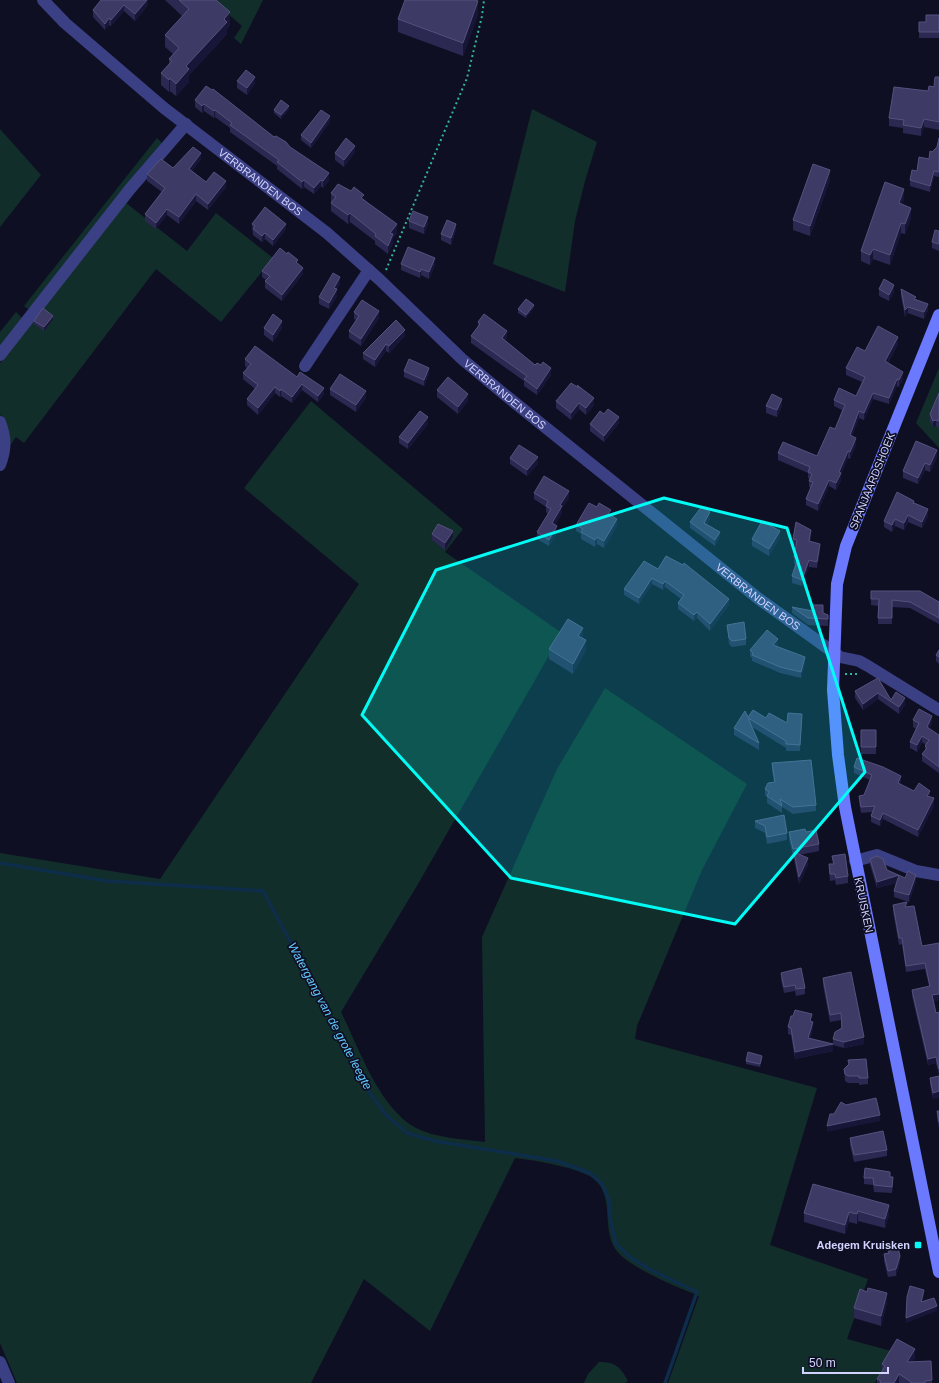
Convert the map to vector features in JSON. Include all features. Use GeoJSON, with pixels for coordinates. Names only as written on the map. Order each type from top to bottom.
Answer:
{"type":"FeatureCollection","features":[{"type":"Feature","properties":{"kind":"street","name":"VERBRANDEN BOS"},"geometry":{"type":"LineString","coordinates":[[43,0],[65,23],[122,73],[327,233],[380,280],[462,359],[504,394],[759,599],[835,653]]}},
{"type":"Feature","properties":{"kind":"street"},"geometry":{"type":"LineString","coordinates":[[0,355],[130,189],[186,124]]}},
{"type":"Feature","properties":{"kind":"street"},"geometry":{"type":"LineString","coordinates":[[304,366],[369,270]]}},
{"type":"Feature","properties":{"kind":"street","name":"SPANJAARDSHOEK"},"geometry":{"type":"LineString","coordinates":[[835,653],[837,584],[846,546],[939,316]]}},
{"type":"Feature","properties":{"kind":"street"},"geometry":{"type":"LineString","coordinates":[[0,422],[5,439],[5,450],[0,465]]}},
{"type":"Feature","properties":{"kind":"street"},"geometry":{"type":"LineString","coordinates":[[835,653],[840,657],[859,661],[939,710]]}},
{"type":"Feature","properties":{"kind":"street","name":"KRUISKEN"},"geometry":{"type":"LineString","coordinates":[[835,653],[834,690],[838,755],[845,807],[939,1272]]}},
{"type":"Feature","properties":{"kind":"street"},"geometry":{"type":"LineString","coordinates":[[855,861],[878,855],[916,871],[939,875]]}},
{"type":"Feature","properties":{"kind":"street"},"geometry":{"type":"LineString","coordinates":[[0,1362],[9,1383]]}},
{"type":"Feature","properties":{"kind":"path"},"geometry":{"type":"LineString","coordinates":[[380,280],[383,277],[467,78],[482,16],[484,0]]}},
{"type":"Feature","properties":{"kind":"highlighted area"},"geometry":{"type":"Polygon","coordinates":[[[664,498],[787,528],[865,772],[735,924],[511,878],[362,715],[436,570],[664,498]]]}},
{"type":"Feature","properties":{"kind":"green space"},"geometry":{"type":"Polygon","coordinates":[[[212,0],[263,0],[241,44],[234,38],[242,26],[212,0]]]}},
{"type":"Feature","properties":{"kind":"green space"},"geometry":{"type":"Polygon","coordinates":[[[532,109],[597,142],[575,221],[565,292],[493,264],[532,109]]]}},
{"type":"Feature","properties":{"kind":"green space"},"geometry":{"type":"Polygon","coordinates":[[[0,129],[41,175],[0,227],[0,129]]]}},
{"type":"Feature","properties":{"kind":"green space"},"geometry":{"type":"Polygon","coordinates":[[[157,138],[162,143],[31,311],[24,306],[157,138]]]}},
{"type":"Feature","properties":{"kind":"green space"},"geometry":{"type":"Polygon","coordinates":[[[126,203],[187,251],[216,213],[273,258],[221,322],[156,269],[24,443],[16,437],[9,447],[0,414],[0,363],[126,203]]]}},
{"type":"Feature","properties":{"kind":"green space"},"geometry":{"type":"Polygon","coordinates":[[[16,312],[24,320],[0,352],[0,332],[16,312]]]}},
{"type":"Feature","properties":{"kind":"green space"},"geometry":{"type":"Polygon","coordinates":[[[939,368],[939,448],[916,423],[939,368]]]}},
{"type":"Feature","properties":{"kind":"green space"},"geometry":{"type":"Polygon","coordinates":[[[311,401],[463,529],[445,552],[562,633],[418,884],[341,1012],[371,1076],[391,1106],[403,1119],[416,1128],[440,1136],[485,1142],[482,937],[557,769],[605,688],[747,784],[702,870],[637,1026],[635,1039],[817,1088],[770,1245],[868,1279],[847,1339],[891,1351],[875,1383],[668,1383],[699,1296],[652,1275],[627,1261],[618,1253],[613,1245],[608,1227],[604,1193],[599,1184],[590,1176],[558,1165],[515,1158],[430,1331],[364,1279],[311,1383],[17,1383],[0,1343],[0,853],[160,879],[359,584],[244,488],[311,401]]]}},
{"type":"Feature","properties":{"kind":"green space"},"geometry":{"type":"Polygon","coordinates":[[[599,1362],[617,1366],[623,1372],[628,1381],[625,1383],[584,1383],[588,1374],[599,1362]]]}},
{"type":"Feature","properties":{"kind":"building"},"geometry":{"type":"Polygon","coordinates":[[[101,0],[147,0],[135,14],[124,5],[111,20],[109,18],[105,24],[93,10],[101,0]]]}},
{"type":"Feature","properties":{"kind":"building"},"geometry":{"type":"Polygon","coordinates":[[[179,0],[216,0],[230,12],[224,19],[227,22],[186,66],[189,69],[176,84],[170,78],[169,80],[161,73],[172,61],[169,59],[179,48],[165,35],[189,9],[179,0]]]}},
{"type":"Feature","properties":{"kind":"building"},"geometry":{"type":"Polygon","coordinates":[[[405,0],[478,1],[463,43],[398,19],[405,0]]]}},
{"type":"Feature","properties":{"kind":"building"},"geometry":{"type":"Polygon","coordinates":[[[926,15],[939,15],[939,32],[919,32],[919,22],[926,22],[926,15]]]}},
{"type":"Feature","properties":{"kind":"building"},"geometry":{"type":"Polygon","coordinates":[[[246,70],[255,77],[247,88],[237,81],[246,70]]]}},
{"type":"Feature","properties":{"kind":"building"},"geometry":{"type":"Polygon","coordinates":[[[935,77],[939,77],[939,122],[924,119],[921,128],[903,125],[904,120],[889,118],[894,87],[928,91],[929,86],[934,87],[935,77]]]}},
{"type":"Feature","properties":{"kind":"building"},"geometry":{"type":"Polygon","coordinates":[[[206,86],[212,90],[213,89],[274,137],[276,136],[286,142],[290,147],[329,173],[323,181],[321,180],[314,188],[304,180],[302,182],[277,162],[279,160],[230,125],[232,123],[215,110],[214,111],[204,104],[202,106],[195,100],[206,86]]]}},
{"type":"Feature","properties":{"kind":"building"},"geometry":{"type":"Polygon","coordinates":[[[281,100],[289,106],[281,115],[274,110],[281,100]]]}},
{"type":"Feature","properties":{"kind":"building"},"geometry":{"type":"Polygon","coordinates":[[[321,110],[330,116],[311,143],[301,135],[321,110]]]}},
{"type":"Feature","properties":{"kind":"building"},"geometry":{"type":"Polygon","coordinates":[[[346,138],[355,146],[344,160],[335,153],[346,138]]]}},
{"type":"Feature","properties":{"kind":"building"},"geometry":{"type":"Polygon","coordinates":[[[939,138],[939,172],[934,171],[930,186],[910,180],[912,170],[917,171],[919,157],[929,159],[930,151],[932,152],[937,147],[939,138]]]}},
{"type":"Feature","properties":{"kind":"building"},"geometry":{"type":"Polygon","coordinates":[[[193,147],[201,153],[189,169],[206,182],[214,172],[226,181],[208,204],[196,194],[179,217],[167,209],[156,223],[145,214],[165,188],[147,174],[161,159],[173,168],[193,147]]]}},
{"type":"Feature","properties":{"kind":"building"},"geometry":{"type":"Polygon","coordinates":[[[813,164],[830,170],[810,226],[793,220],[813,164]]]}},
{"type":"Feature","properties":{"kind":"building"},"geometry":{"type":"Polygon","coordinates":[[[885,182],[904,189],[899,203],[911,208],[905,224],[901,223],[890,255],[873,249],[870,255],[861,251],[885,182]]]}},
{"type":"Feature","properties":{"kind":"building"},"geometry":{"type":"Polygon","coordinates":[[[338,184],[351,191],[354,187],[364,195],[361,198],[397,224],[390,233],[393,234],[388,246],[350,213],[348,215],[331,203],[336,197],[331,193],[338,184]]]}},
{"type":"Feature","properties":{"kind":"building"},"geometry":{"type":"Polygon","coordinates":[[[265,207],[286,224],[273,240],[265,233],[262,236],[253,229],[255,226],[252,224],[265,207]]]}},
{"type":"Feature","properties":{"kind":"building"},"geometry":{"type":"Polygon","coordinates":[[[413,211],[428,217],[424,227],[409,221],[413,211]]]}},
{"type":"Feature","properties":{"kind":"building"},"geometry":{"type":"Polygon","coordinates":[[[447,220],[456,224],[451,238],[441,234],[447,220]]]}},
{"type":"Feature","properties":{"kind":"building"},"geometry":{"type":"Polygon","coordinates":[[[935,230],[939,231],[939,244],[932,242],[935,230]]]}},
{"type":"Feature","properties":{"kind":"building"},"geometry":{"type":"Polygon","coordinates":[[[408,247],[435,258],[429,272],[421,269],[420,272],[401,264],[408,247]]]}},
{"type":"Feature","properties":{"kind":"building"},"geometry":{"type":"Polygon","coordinates":[[[280,248],[298,260],[296,262],[303,268],[282,295],[265,281],[270,276],[262,271],[280,248]]]}},
{"type":"Feature","properties":{"kind":"building"},"geometry":{"type":"Polygon","coordinates":[[[333,273],[340,277],[334,288],[337,289],[329,303],[319,297],[333,273]]]}},
{"type":"Feature","properties":{"kind":"building"},"geometry":{"type":"Polygon","coordinates":[[[884,279],[894,285],[889,295],[879,289],[884,279]]]}},
{"type":"Feature","properties":{"kind":"building"},"geometry":{"type":"Polygon","coordinates":[[[901,289],[916,297],[914,299],[928,304],[924,312],[908,307],[905,310],[901,289]]]}},
{"type":"Feature","properties":{"kind":"building"},"geometry":{"type":"Polygon","coordinates":[[[526,299],[534,305],[526,315],[518,309],[526,299]]]}},
{"type":"Feature","properties":{"kind":"building"},"geometry":{"type":"Polygon","coordinates":[[[362,300],[379,311],[361,339],[349,331],[359,316],[354,312],[362,300]]]}},
{"type":"Feature","properties":{"kind":"building"},"geometry":{"type":"Polygon","coordinates":[[[43,308],[53,316],[44,327],[34,321],[43,308]]]}},
{"type":"Feature","properties":{"kind":"building"},"geometry":{"type":"Polygon","coordinates":[[[273,314],[282,321],[273,335],[264,328],[273,314]]]}},
{"type":"Feature","properties":{"kind":"building"},"geometry":{"type":"Polygon","coordinates":[[[484,314],[507,331],[502,338],[535,365],[537,363],[541,365],[543,362],[551,368],[537,389],[524,379],[527,376],[471,336],[480,324],[478,322],[484,314]]]}},
{"type":"Feature","properties":{"kind":"building"},"geometry":{"type":"Polygon","coordinates":[[[396,320],[405,330],[389,346],[386,344],[375,360],[363,353],[396,320]]]}},
{"type":"Feature","properties":{"kind":"building"},"geometry":{"type":"Polygon","coordinates":[[[878,326],[898,337],[885,361],[903,372],[899,380],[897,379],[889,398],[873,393],[864,413],[859,411],[850,435],[856,438],[850,452],[848,451],[839,472],[841,473],[836,483],[829,480],[818,504],[806,499],[813,482],[809,481],[812,474],[808,472],[810,467],[778,453],[783,442],[817,456],[830,427],[835,429],[845,405],[834,400],[839,388],[856,396],[865,377],[846,368],[857,347],[865,351],[878,326]]]}},
{"type":"Feature","properties":{"kind":"building"},"geometry":{"type":"Polygon","coordinates":[[[255,346],[297,377],[300,372],[324,388],[318,396],[302,384],[292,397],[281,389],[280,391],[275,387],[258,408],[247,399],[258,385],[243,373],[251,364],[245,359],[255,346]]]}},
{"type":"Feature","properties":{"kind":"building"},"geometry":{"type":"Polygon","coordinates":[[[409,359],[429,368],[424,380],[404,371],[409,359]]]}},
{"type":"Feature","properties":{"kind":"building"},"geometry":{"type":"Polygon","coordinates":[[[340,374],[366,391],[356,405],[330,389],[340,374]]]}},
{"type":"Feature","properties":{"kind":"building"},"geometry":{"type":"Polygon","coordinates":[[[448,377],[468,394],[458,407],[437,390],[448,377]]]}},
{"type":"Feature","properties":{"kind":"building"},"geometry":{"type":"Polygon","coordinates":[[[571,383],[579,388],[577,385],[594,398],[586,408],[579,403],[571,413],[556,401],[571,383]]]}},
{"type":"Feature","properties":{"kind":"building"},"geometry":{"type":"Polygon","coordinates":[[[939,393],[939,421],[933,421],[930,414],[939,393]]]}},
{"type":"Feature","properties":{"kind":"building"},"geometry":{"type":"Polygon","coordinates":[[[772,394],[782,399],[777,410],[766,406],[772,394]]]}},
{"type":"Feature","properties":{"kind":"building"},"geometry":{"type":"Polygon","coordinates":[[[608,409],[619,417],[604,436],[590,424],[600,411],[604,414],[608,409]]]}},
{"type":"Feature","properties":{"kind":"building"},"geometry":{"type":"Polygon","coordinates":[[[420,411],[428,417],[408,443],[399,437],[420,411]]]}},
{"type":"Feature","properties":{"kind":"building"},"geometry":{"type":"Polygon","coordinates":[[[916,441],[937,450],[930,465],[925,463],[918,478],[903,471],[916,441]]]}},
{"type":"Feature","properties":{"kind":"building"},"geometry":{"type":"Polygon","coordinates":[[[519,445],[538,457],[527,470],[510,458],[519,445]]]}},
{"type":"Feature","properties":{"kind":"building"},"geometry":{"type":"Polygon","coordinates":[[[544,476],[569,491],[560,505],[562,506],[552,523],[557,526],[549,540],[537,532],[551,509],[546,506],[548,501],[534,493],[544,476]]]}},
{"type":"Feature","properties":{"kind":"building"},"geometry":{"type":"Polygon","coordinates":[[[897,492],[914,501],[913,504],[914,503],[928,509],[922,522],[908,515],[904,523],[895,519],[892,525],[884,521],[897,492]]]}},
{"type":"Feature","properties":{"kind":"building"},"geometry":{"type":"Polygon","coordinates":[[[589,503],[597,507],[599,503],[611,510],[608,514],[617,519],[604,541],[597,537],[595,540],[581,532],[583,529],[576,525],[589,503]]]}},
{"type":"Feature","properties":{"kind":"building"},"geometry":{"type":"Polygon","coordinates":[[[702,506],[710,512],[704,523],[720,532],[715,540],[690,522],[702,506]]]}},
{"type":"Feature","properties":{"kind":"building"},"geometry":{"type":"Polygon","coordinates":[[[762,521],[780,531],[769,549],[752,539],[762,521]]]}},
{"type":"Feature","properties":{"kind":"building"},"geometry":{"type":"Polygon","coordinates":[[[796,522],[811,530],[809,541],[820,544],[817,562],[809,560],[802,580],[792,576],[798,558],[794,557],[797,540],[793,539],[796,522]]]}},
{"type":"Feature","properties":{"kind":"building"},"geometry":{"type":"Polygon","coordinates":[[[438,524],[453,531],[445,543],[432,534],[438,524]]]}},
{"type":"Feature","properties":{"kind":"building"},"geometry":{"type":"Polygon","coordinates":[[[666,556],[683,565],[684,563],[729,599],[710,624],[697,612],[694,615],[678,603],[684,595],[665,581],[663,584],[652,578],[639,598],[624,589],[644,561],[658,569],[666,556]]]}},
{"type":"Feature","properties":{"kind":"building"},"geometry":{"type":"Polygon","coordinates":[[[871,591],[920,591],[939,602],[939,618],[910,602],[892,600],[892,618],[878,618],[879,599],[871,599],[871,591]]]}},
{"type":"Feature","properties":{"kind":"building"},"geometry":{"type":"Polygon","coordinates":[[[813,605],[823,605],[823,613],[828,615],[828,619],[808,618],[792,607],[813,611],[813,605]]]}},
{"type":"Feature","properties":{"kind":"building"},"geometry":{"type":"Polygon","coordinates":[[[568,619],[583,628],[578,636],[586,640],[573,664],[549,649],[568,619]]]}},
{"type":"Feature","properties":{"kind":"building"},"geometry":{"type":"Polygon","coordinates":[[[744,622],[746,639],[732,641],[729,638],[727,625],[744,622]]]}},
{"type":"Feature","properties":{"kind":"building"},"geometry":{"type":"Polygon","coordinates":[[[767,630],[778,639],[773,645],[805,657],[801,672],[780,667],[752,655],[753,653],[750,650],[767,630]]]}},
{"type":"Feature","properties":{"kind":"building"},"geometry":{"type":"Polygon","coordinates":[[[939,650],[939,657],[936,655],[939,650]]]}},
{"type":"Feature","properties":{"kind":"building"},"geometry":{"type":"Polygon","coordinates":[[[878,678],[891,700],[896,692],[905,698],[899,707],[878,693],[863,704],[855,691],[878,678]]]}},
{"type":"Feature","properties":{"kind":"building"},"geometry":{"type":"Polygon","coordinates":[[[919,709],[932,716],[927,727],[939,735],[939,767],[922,754],[927,748],[925,746],[929,740],[922,736],[917,745],[910,742],[919,723],[913,720],[919,709]]]}},
{"type":"Feature","properties":{"kind":"building"},"geometry":{"type":"Polygon","coordinates":[[[753,710],[766,718],[769,713],[787,723],[788,713],[802,714],[800,745],[786,744],[786,741],[748,718],[759,743],[734,728],[745,711],[748,717],[753,710]]]}},
{"type":"Feature","properties":{"kind":"building"},"geometry":{"type":"Polygon","coordinates":[[[861,730],[876,730],[876,747],[861,747],[861,730]]]}},
{"type":"Feature","properties":{"kind":"building"},"geometry":{"type":"Polygon","coordinates":[[[857,758],[883,767],[901,776],[898,783],[914,791],[919,783],[930,791],[927,796],[934,798],[918,830],[883,813],[880,820],[871,816],[875,806],[861,807],[859,796],[864,795],[872,775],[854,767],[857,758]]]}},
{"type":"Feature","properties":{"kind":"building"},"geometry":{"type":"Polygon","coordinates":[[[811,760],[816,805],[793,807],[780,799],[782,806],[767,796],[769,792],[765,789],[768,783],[775,782],[772,763],[811,760]]]}},
{"type":"Feature","properties":{"kind":"building"},"geometry":{"type":"Polygon","coordinates":[[[784,815],[787,833],[767,837],[765,826],[755,821],[784,815]]]}},
{"type":"Feature","properties":{"kind":"building"},"geometry":{"type":"Polygon","coordinates":[[[805,829],[806,832],[816,830],[819,844],[793,849],[789,832],[805,829]]]}},
{"type":"Feature","properties":{"kind":"building"},"geometry":{"type":"Polygon","coordinates":[[[794,852],[808,858],[799,877],[794,852]]]}},
{"type":"Feature","properties":{"kind":"building"},"geometry":{"type":"Polygon","coordinates":[[[845,854],[848,876],[836,878],[835,874],[830,874],[829,864],[834,864],[832,856],[845,854]]]}},
{"type":"Feature","properties":{"kind":"building"},"geometry":{"type":"Polygon","coordinates":[[[877,856],[883,859],[887,870],[899,875],[877,882],[870,859],[877,856]]]}},
{"type":"Feature","properties":{"kind":"building"},"geometry":{"type":"Polygon","coordinates":[[[908,871],[916,875],[909,895],[894,891],[899,875],[905,878],[908,871]]]}},
{"type":"Feature","properties":{"kind":"building"},"geometry":{"type":"Polygon","coordinates":[[[907,902],[905,907],[914,906],[922,946],[939,943],[939,994],[932,995],[936,1013],[939,1012],[939,1069],[936,1057],[928,1059],[912,990],[930,986],[925,963],[906,966],[902,938],[899,938],[893,905],[907,902]]]}},
{"type":"Feature","properties":{"kind":"building"},"geometry":{"type":"Polygon","coordinates":[[[801,968],[805,988],[796,989],[795,985],[784,987],[781,973],[801,968]]]}},
{"type":"Feature","properties":{"kind":"building"},"geometry":{"type":"Polygon","coordinates":[[[851,972],[864,1037],[844,1042],[833,1039],[835,1032],[842,1028],[841,1013],[830,1015],[823,978],[851,972]]]}},
{"type":"Feature","properties":{"kind":"building"},"geometry":{"type":"Polygon","coordinates":[[[795,1010],[812,1014],[810,1021],[813,1022],[808,1038],[833,1044],[795,1052],[791,1028],[788,1027],[791,1016],[793,1016],[795,1010]]]}},
{"type":"Feature","properties":{"kind":"building"},"geometry":{"type":"Polygon","coordinates":[[[748,1052],[762,1056],[760,1064],[746,1061],[748,1052]]]}},
{"type":"Feature","properties":{"kind":"building"},"geometry":{"type":"Polygon","coordinates":[[[866,1059],[868,1078],[859,1078],[859,1076],[848,1076],[845,1074],[844,1069],[849,1064],[848,1060],[866,1059]]]}},
{"type":"Feature","properties":{"kind":"building"},"geometry":{"type":"Polygon","coordinates":[[[939,1076],[939,1091],[933,1093],[930,1078],[939,1076]]]}},
{"type":"Feature","properties":{"kind":"building"},"geometry":{"type":"Polygon","coordinates":[[[876,1098],[880,1115],[827,1126],[830,1114],[834,1114],[841,1102],[846,1105],[876,1098]]]}},
{"type":"Feature","properties":{"kind":"building"},"geometry":{"type":"Polygon","coordinates":[[[937,1111],[939,1111],[939,1122],[937,1111]]]}},
{"type":"Feature","properties":{"kind":"building"},"geometry":{"type":"Polygon","coordinates":[[[883,1131],[887,1150],[854,1155],[850,1138],[883,1131]]]}},
{"type":"Feature","properties":{"kind":"building"},"geometry":{"type":"Polygon","coordinates":[[[865,1168],[890,1172],[890,1177],[893,1177],[892,1187],[874,1185],[873,1178],[864,1178],[865,1168]]]}},
{"type":"Feature","properties":{"kind":"building"},"geometry":{"type":"Polygon","coordinates":[[[813,1184],[889,1205],[885,1219],[858,1211],[857,1214],[849,1212],[845,1225],[804,1213],[813,1184]]]}},
{"type":"Feature","properties":{"kind":"building"},"geometry":{"type":"Polygon","coordinates":[[[898,1248],[900,1256],[896,1269],[888,1271],[884,1254],[898,1248]]]}},
{"type":"Feature","properties":{"kind":"building"},"geometry":{"type":"Polygon","coordinates":[[[910,1286],[924,1290],[921,1302],[934,1298],[937,1306],[906,1318],[907,1297],[910,1286]]]}},
{"type":"Feature","properties":{"kind":"building"},"geometry":{"type":"Polygon","coordinates":[[[868,1288],[887,1293],[881,1316],[854,1308],[860,1289],[867,1292],[868,1288]]]}},
{"type":"Feature","properties":{"kind":"building"},"geometry":{"type":"Polygon","coordinates":[[[897,1339],[915,1349],[907,1362],[931,1361],[932,1380],[925,1381],[925,1383],[911,1383],[899,1374],[894,1383],[880,1383],[881,1381],[877,1379],[885,1366],[882,1364],[897,1339]]]}},
{"type":"Feature","properties":{"kind":"waterway","name":"Watergang van de grote leegte"},"geometry":{"type":"LineString","coordinates":[[0,863],[107,881],[263,891],[351,1055],[364,1085],[386,1115],[407,1133],[435,1141],[557,1161],[590,1173],[602,1184],[609,1200],[610,1218],[616,1244],[630,1257],[649,1269],[697,1292],[665,1383]]}},
{"type":"Feature","properties":{"kind":"place","name":"Adegem Kruisken"},"geometry":{"type":"Point","coordinates":[918,1245]}}]}
